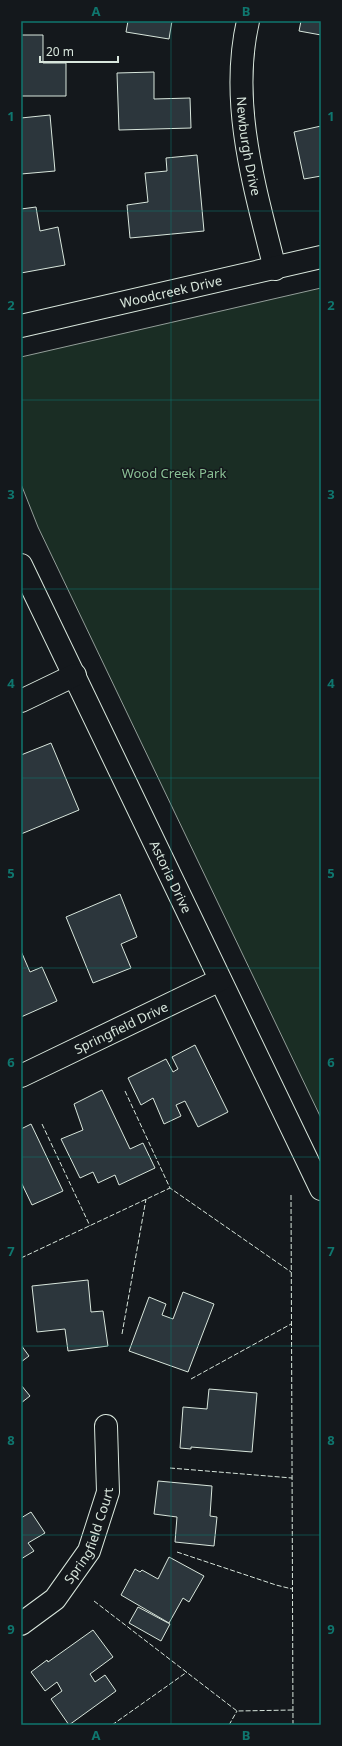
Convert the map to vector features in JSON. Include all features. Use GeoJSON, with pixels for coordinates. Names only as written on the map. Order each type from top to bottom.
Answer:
{"type":"FeatureCollection","features":[{"type":"Feature","properties":{"kind":"street","name":"Newburgh Drive"},"geometry":{"type":"LineString","coordinates":[[248,21],[244,36],[240,102],[254,182],[275,269]]}},
{"type":"Feature","properties":{"kind":"street","name":"Woodcreek Drive"},"geometry":{"type":"LineString","coordinates":[[21,326],[321,258]]}},
{"type":"Feature","properties":{"kind":"street","name":"Astoria Drive"},"geometry":{"type":"LineString","coordinates":[[21,565],[321,1189]]}},
{"type":"Feature","properties":{"kind":"street"},"geometry":{"type":"LineString","coordinates":[[21,701],[75,675]]}},
{"type":"Feature","properties":{"kind":"street","name":"Springfield Drive"},"geometry":{"type":"LineString","coordinates":[[21,1076],[220,980]]}},
{"type":"Feature","properties":{"kind":"street","name":"Springfield Court"},"geometry":{"type":"LineString","coordinates":[[21,1624],[54,1599],[89,1551],[108,1492],[106,1426]]}},
{"type":"Feature","properties":{"kind":"green space","name":"Wood Creek Park"},"geometry":{"type":"Polygon","coordinates":[[[321,288],[321,1118],[38,527],[21,484],[21,357],[321,288]]]}},
{"type":"Feature","properties":{"kind":"building"},"geometry":{"type":"Polygon","coordinates":[[[128,21],[172,21],[169,39],[126,32],[128,21]]]}},
{"type":"Feature","properties":{"kind":"building"},"geometry":{"type":"Polygon","coordinates":[[[301,21],[321,21],[321,35],[299,31],[301,21]]]}},
{"type":"Feature","properties":{"kind":"building"},"geometry":{"type":"Polygon","coordinates":[[[21,35],[43,35],[43,63],[66,63],[66,96],[21,96],[21,35]]]}},
{"type":"Feature","properties":{"kind":"building"},"geometry":{"type":"Polygon","coordinates":[[[154,72],[154,99],[190,98],[191,128],[119,130],[117,73],[154,72]]]}},
{"type":"Feature","properties":{"kind":"building"},"geometry":{"type":"Polygon","coordinates":[[[50,115],[55,171],[21,174],[21,118],[50,115]]]}},
{"type":"Feature","properties":{"kind":"building"},"geometry":{"type":"Polygon","coordinates":[[[321,126],[321,176],[304,179],[294,132],[321,126]]]}},
{"type":"Feature","properties":{"kind":"building"},"geometry":{"type":"Polygon","coordinates":[[[197,155],[204,231],[130,238],[127,205],[148,202],[145,173],[167,171],[166,158],[197,155]]]}},
{"type":"Feature","properties":{"kind":"building"},"geometry":{"type":"Polygon","coordinates":[[[36,207],[40,231],[58,227],[65,265],[21,273],[21,209],[36,207]]]}},
{"type":"Feature","properties":{"kind":"building"},"geometry":{"type":"Polygon","coordinates":[[[51,743],[79,810],[21,834],[21,755],[51,743]]]}},
{"type":"Feature","properties":{"kind":"building"},"geometry":{"type":"Polygon","coordinates":[[[120,894],[137,937],[121,944],[131,968],[93,983],[66,917],[120,894]]]}},
{"type":"Feature","properties":{"kind":"building"},"geometry":{"type":"Polygon","coordinates":[[[21,951],[30,972],[42,967],[57,1001],[21,1017],[21,951]]]}},
{"type":"Feature","properties":{"kind":"building"},"geometry":{"type":"Polygon","coordinates":[[[195,1045],[228,1112],[198,1127],[185,1101],[176,1105],[181,1116],[164,1124],[153,1098],[141,1105],[128,1078],[166,1059],[173,1072],[178,1069],[172,1057],[195,1045]]]}},
{"type":"Feature","properties":{"kind":"building"},"geometry":{"type":"Polygon","coordinates":[[[102,1090],[130,1149],[143,1143],[155,1168],[119,1185],[115,1175],[98,1183],[93,1172],[80,1178],[61,1139],[83,1130],[74,1104],[102,1090]]]}},
{"type":"Feature","properties":{"kind":"building"},"geometry":{"type":"Polygon","coordinates":[[[31,1124],[63,1191],[32,1205],[21,1182],[21,1129],[31,1124]]]}},
{"type":"Feature","properties":{"kind":"building"},"geometry":{"type":"Polygon","coordinates":[[[88,1280],[91,1312],[103,1311],[108,1346],[68,1351],[65,1329],[37,1332],[32,1286],[88,1280]]]}},
{"type":"Feature","properties":{"kind":"building"},"geometry":{"type":"Polygon","coordinates":[[[183,1292],[214,1304],[188,1372],[129,1351],[149,1297],[166,1304],[162,1315],[173,1319],[183,1292]]]}},
{"type":"Feature","properties":{"kind":"building"},"geometry":{"type":"Polygon","coordinates":[[[21,1345],[29,1356],[21,1362],[21,1345]]]}},
{"type":"Feature","properties":{"kind":"building"},"geometry":{"type":"Polygon","coordinates":[[[21,1385],[30,1396],[21,1403],[21,1385]]]}},
{"type":"Feature","properties":{"kind":"building"},"geometry":{"type":"Polygon","coordinates":[[[209,1389],[257,1393],[252,1452],[191,1447],[191,1449],[180,1448],[183,1407],[207,1409],[209,1389]]]}},
{"type":"Feature","properties":{"kind":"building"},"geometry":{"type":"Polygon","coordinates":[[[158,1481],[212,1486],[210,1516],[217,1517],[214,1546],[175,1542],[177,1517],[154,1514],[158,1481]]]}},
{"type":"Feature","properties":{"kind":"building"},"geometry":{"type":"Polygon","coordinates":[[[31,1512],[45,1533],[28,1543],[34,1551],[21,1559],[21,1518],[31,1512]]]}},
{"type":"Feature","properties":{"kind":"building"},"geometry":{"type":"Polygon","coordinates":[[[169,1557],[204,1576],[189,1602],[183,1598],[169,1623],[121,1595],[135,1569],[140,1572],[142,1570],[158,1579],[169,1557]]]}},
{"type":"Feature","properties":{"kind":"building"},"geometry":{"type":"Polygon","coordinates":[[[138,1607],[170,1624],[161,1641],[129,1623],[138,1607]]]}},
{"type":"Feature","properties":{"kind":"building"},"geometry":{"type":"Polygon","coordinates":[[[93,1630],[113,1657],[90,1674],[95,1682],[105,1675],[116,1691],[69,1725],[51,1699],[62,1691],[57,1682],[45,1691],[31,1672],[47,1660],[48,1662],[93,1630]]]}},
{"type":"Feature","properties":{"kind":"fence"},"geometry":{"type":"LineString","coordinates":[[125,1091],[170,1188],[291,1272]]}},
{"type":"Feature","properties":{"kind":"fence"},"geometry":{"type":"LineString","coordinates":[[42,1124],[90,1226]]}},
{"type":"Feature","properties":{"kind":"fence"},"geometry":{"type":"LineString","coordinates":[[21,1258],[170,1188]]}},
{"type":"Feature","properties":{"kind":"fence"},"geometry":{"type":"LineString","coordinates":[[291,1195],[293,1725]]}},
{"type":"Feature","properties":{"kind":"fence"},"geometry":{"type":"LineString","coordinates":[[122,1334],[146,1199]]}},
{"type":"Feature","properties":{"kind":"fence"},"geometry":{"type":"LineString","coordinates":[[191,1379],[291,1324]]}},
{"type":"Feature","properties":{"kind":"fence"},"geometry":{"type":"LineString","coordinates":[[170,1468],[292,1478]]}},
{"type":"Feature","properties":{"kind":"fence"},"geometry":{"type":"LineString","coordinates":[[177,1552],[292,1589]]}},
{"type":"Feature","properties":{"kind":"fence"},"geometry":{"type":"LineString","coordinates":[[94,1601],[237,1711],[293,1710]]}},
{"type":"Feature","properties":{"kind":"fence"},"geometry":{"type":"LineString","coordinates":[[112,1725],[187,1672]]}},
{"type":"Feature","properties":{"kind":"fence"},"geometry":{"type":"LineString","coordinates":[[229,1725],[237,1711]]}}]}
